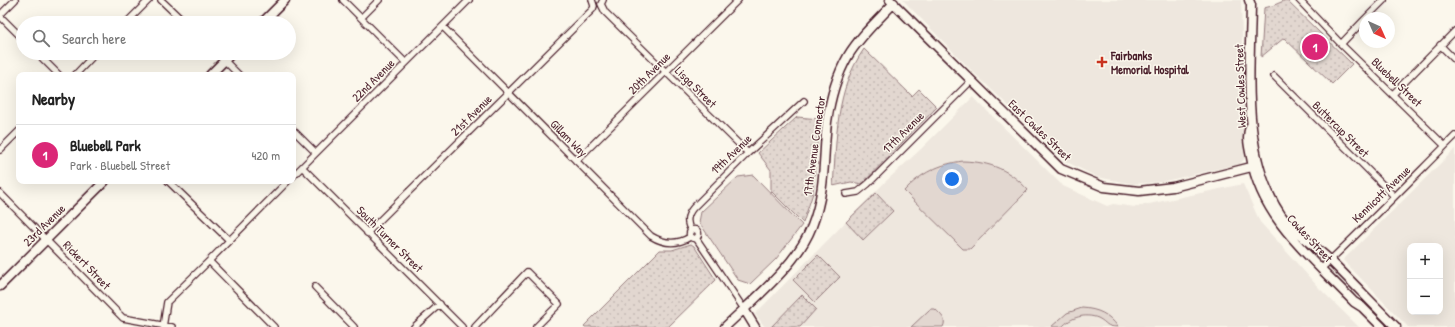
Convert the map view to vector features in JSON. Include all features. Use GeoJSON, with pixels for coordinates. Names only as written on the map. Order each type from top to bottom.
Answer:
{"type":"FeatureCollection","features":[{"type":"Feature","properties":{"kind":"street"},"geometry":{"type":"LineString","coordinates":[[15,0],[0,15],[16,32]]}},
{"type":"Feature","properties":{"kind":"street"},"geometry":{"type":"LineString","coordinates":[[133,16],[149,0]]}},
{"type":"Feature","properties":{"kind":"street"},"geometry":{"type":"LineString","coordinates":[[161,0],[178,16]]}},
{"type":"Feature","properties":{"kind":"street"},"geometry":{"type":"LineString","coordinates":[[269,16],[285,0]]}},
{"type":"Feature","properties":{"kind":"street"},"geometry":{"type":"LineString","coordinates":[[344,0],[406,63]]}},
{"type":"Feature","properties":{"kind":"street"},"geometry":{"type":"LineString","coordinates":[[362,18],[379,0]]}},
{"type":"Feature","properties":{"kind":"street","name":"22nd Avenue"},"geometry":{"type":"LineString","coordinates":[[296,173],[469,0]]}},
{"type":"Feature","properties":{"kind":"street","name":"21st Avenue"},"geometry":{"type":"LineString","coordinates":[[368,232],[590,12],[594,6],[592,0]]}},
{"type":"Feature","properties":{"kind":"street","name":"Lisga Street"},"geometry":{"type":"LineString","coordinates":[[603,0],[601,4],[605,12],[748,153]]}},
{"type":"Feature","properties":{"kind":"street","name":"20th Avenue"},"geometry":{"type":"LineString","coordinates":[[576,161],[738,0]]}},
{"type":"Feature","properties":{"kind":"street","name":"Bluebell Street"},"geometry":{"type":"LineString","coordinates":[[1299,0],[1341,44],[1445,146]]}},
{"type":"Feature","properties":{"kind":"street"},"geometry":{"type":"LineString","coordinates":[[1373,12],[1384,0]]}},
{"type":"Feature","properties":{"kind":"street","name":"East Cowles Street"},"geometry":{"type":"LineString","coordinates":[[894,1],[1061,169],[1104,187],[1139,191],[1173,187],[1256,166]]}},
{"type":"Feature","properties":{"kind":"street","name":"17th Avenue Connector"},"geometry":{"type":"LineString","coordinates":[[744,309],[789,263],[798,252],[811,228],[823,186],[827,122],[830,103],[841,70],[848,56],[859,41],[894,1]]}},
{"type":"Feature","properties":{"kind":"street","name":"West Cowles Street"},"geometry":{"type":"LineString","coordinates":[[1251,2],[1251,124],[1256,166]]}},
{"type":"Feature","properties":{"kind":"street"},"geometry":{"type":"LineString","coordinates":[[1341,44],[1359,26]]}},
{"type":"Feature","properties":{"kind":"street","name":"Gillam Way"},"geometry":{"type":"LineString","coordinates":[[443,27],[653,238],[672,243],[679,242],[690,237]]}},
{"type":"Feature","properties":{"kind":"street"},"geometry":{"type":"LineString","coordinates":[[1393,94],[1455,31]]}},
{"type":"Feature","properties":{"kind":"street"},"geometry":{"type":"LineString","coordinates":[[1440,45],[1455,60]]}},
{"type":"Feature","properties":{"kind":"street"},"geometry":{"type":"LineString","coordinates":[[44,60],[56,72]]}},
{"type":"Feature","properties":{"kind":"street"},"geometry":{"type":"LineString","coordinates":[[77,72],[89,60]]}},
{"type":"Feature","properties":{"kind":"street"},"geometry":{"type":"LineString","coordinates":[[213,72],[225,61],[236,72]]}},
{"type":"Feature","properties":{"kind":"street","name":"Buttercup Street"},"geometry":{"type":"LineString","coordinates":[[1274,76],[1394,196]]}},
{"type":"Feature","properties":{"kind":"street","name":"17th Avenue"},"geometry":{"type":"LineString","coordinates":[[846,194],[858,192],[868,184],[972,80]]}},
{"type":"Feature","properties":{"kind":"street","name":"19th Avenue"},"geometry":{"type":"LineString","coordinates":[[691,230],[688,220],[691,210],[748,153],[804,102]]}},
{"type":"Feature","properties":{"kind":"street"},"geometry":{"type":"LineString","coordinates":[[296,133],[316,153]]}},
{"type":"Feature","properties":{"kind":"street"},"geometry":{"type":"LineString","coordinates":[[0,150],[16,134]]}},
{"type":"Feature","properties":{"kind":"street","name":"Kennicott Avenue"},"geometry":{"type":"LineString","coordinates":[[1322,268],[1455,136]]}},
{"type":"Feature","properties":{"kind":"street","name":"Cowles Street"},"geometry":{"type":"LineString","coordinates":[[1256,166],[1282,216],[1292,228],[1330,260],[1396,327]]}},
{"type":"Feature","properties":{"kind":"street","name":"Cowles Street"},"geometry":{"type":"LineString","coordinates":[[1256,166],[1262,192],[1276,218],[1295,242],[1354,302],[1362,307],[1382,327]]}},
{"type":"Feature","properties":{"kind":"street","name":"South Turner Street"},"geometry":{"type":"LineString","coordinates":[[302,167],[462,327]]}},
{"type":"Feature","properties":{"kind":"street","name":"23rd Avenue"},"geometry":{"type":"LineString","coordinates":[[0,286],[101,184]]}},
{"type":"Feature","properties":{"kind":"street"},"geometry":{"type":"LineString","coordinates":[[171,184],[229,240]]}},
{"type":"Feature","properties":{"kind":"street"},"geometry":{"type":"LineString","coordinates":[[163,326],[167,302],[285,184]]}},
{"type":"Feature","properties":{"kind":"street","name":"Rickert Street"},"geometry":{"type":"LineString","coordinates":[[0,193],[47,239],[123,318],[172,327]]}},
{"type":"Feature","properties":{"kind":"street"},"geometry":{"type":"LineString","coordinates":[[696,238],[693,239],[690,237],[689,233],[691,230],[695,230],[697,232],[698,234],[696,238],[755,327]]}},
{"type":"Feature","properties":{"kind":"street"},"geometry":{"type":"LineString","coordinates":[[209,261],[274,327]]}},
{"type":"Feature","properties":{"kind":"street"},"geometry":{"type":"LineString","coordinates":[[474,327],[527,272],[559,304],[536,327]]}},
{"type":"Feature","properties":{"kind":"street"},"geometry":{"type":"LineString","coordinates":[[315,287],[354,327]]}},
{"type":"Feature","properties":{"kind":"street"},"geometry":{"type":"LineString","coordinates":[[414,327],[440,304]]}},
{"type":"Feature","properties":{"kind":"street"},"geometry":{"type":"LineString","coordinates":[[725,327],[744,309]]}},
{"type":"Feature","properties":{"kind":"shaded area"},"geometry":{"type":"Polygon","coordinates":[[[903,0],[1241,0],[1245,158],[1240,164],[1161,182],[1133,184],[1097,177],[1067,162],[969,68],[903,0]]]}},
{"type":"Feature","properties":{"kind":"shaded area"},"geometry":{"type":"Polygon","coordinates":[[[1286,0],[1352,64],[1332,84],[1284,38],[1261,57],[1264,8],[1286,0]]]}},
{"type":"Feature","properties":{"kind":"shaded area"},"geometry":{"type":"Polygon","coordinates":[[[864,49],[912,96],[919,89],[937,107],[862,184],[851,182],[833,186],[839,115],[847,81],[864,49]]]}},
{"type":"Feature","properties":{"kind":"shaded area"},"geometry":{"type":"Polygon","coordinates":[[[973,97],[1063,186],[1107,206],[1113,204],[1135,207],[1243,184],[1260,222],[1319,288],[1359,327],[765,327],[755,314],[885,182],[921,149],[973,97]]]}},
{"type":"Feature","properties":{"kind":"shaded area"},"geometry":{"type":"Polygon","coordinates":[[[797,117],[819,119],[813,193],[803,223],[771,191],[771,170],[758,153],[797,117]]]}},
{"type":"Feature","properties":{"kind":"shaded area"},"geometry":{"type":"Polygon","coordinates":[[[1455,149],[1455,327],[1408,327],[1343,260],[1455,149]]]}},
{"type":"Feature","properties":{"kind":"shaded area"},"geometry":{"type":"Polygon","coordinates":[[[963,161],[982,163],[999,168],[1014,177],[1028,190],[970,249],[963,249],[904,191],[917,179],[931,170],[946,164],[963,161]]]}},
{"type":"Feature","properties":{"kind":"shaded area"},"geometry":{"type":"Polygon","coordinates":[[[753,175],[802,225],[776,259],[750,284],[738,280],[699,222],[701,212],[738,177],[753,175]]]}},
{"type":"Feature","properties":{"kind":"shaded area"},"geometry":{"type":"Polygon","coordinates":[[[876,193],[893,211],[863,240],[846,222],[876,193]]]}},
{"type":"Feature","properties":{"kind":"shaded area"},"geometry":{"type":"Polygon","coordinates":[[[691,244],[694,246],[716,280],[668,327],[584,326],[660,250],[672,250],[691,244]]]}},
{"type":"Feature","properties":{"kind":"shaded area"},"geometry":{"type":"Polygon","coordinates":[[[818,255],[840,277],[815,302],[793,280],[818,255]]]}},
{"type":"Feature","properties":{"kind":"shaded area"},"geometry":{"type":"Polygon","coordinates":[[[802,295],[816,309],[800,327],[771,327],[802,295]]]}},
{"type":"Feature","properties":{"kind":"shaded area"},"geometry":{"type":"Polygon","coordinates":[[[1082,308],[1103,313],[1115,322],[1118,327],[1111,326],[1098,318],[1083,316],[1074,318],[1062,327],[1051,327],[1067,313],[1082,308]]]}},
{"type":"Feature","properties":{"kind":"shaded area"},"geometry":{"type":"Polygon","coordinates":[[[935,309],[943,317],[943,327],[911,327],[929,310],[935,309]]]}},
{"type":"Feature","properties":{"kind":"place","name":"Bluebell Park"},"geometry":{"type":"Point","coordinates":[1315,47]}},
{"type":"Feature","properties":{"kind":"place","name":"Fairbanks Memorial Hospital"},"geometry":{"type":"Point","coordinates":[1102,62]}}]}
